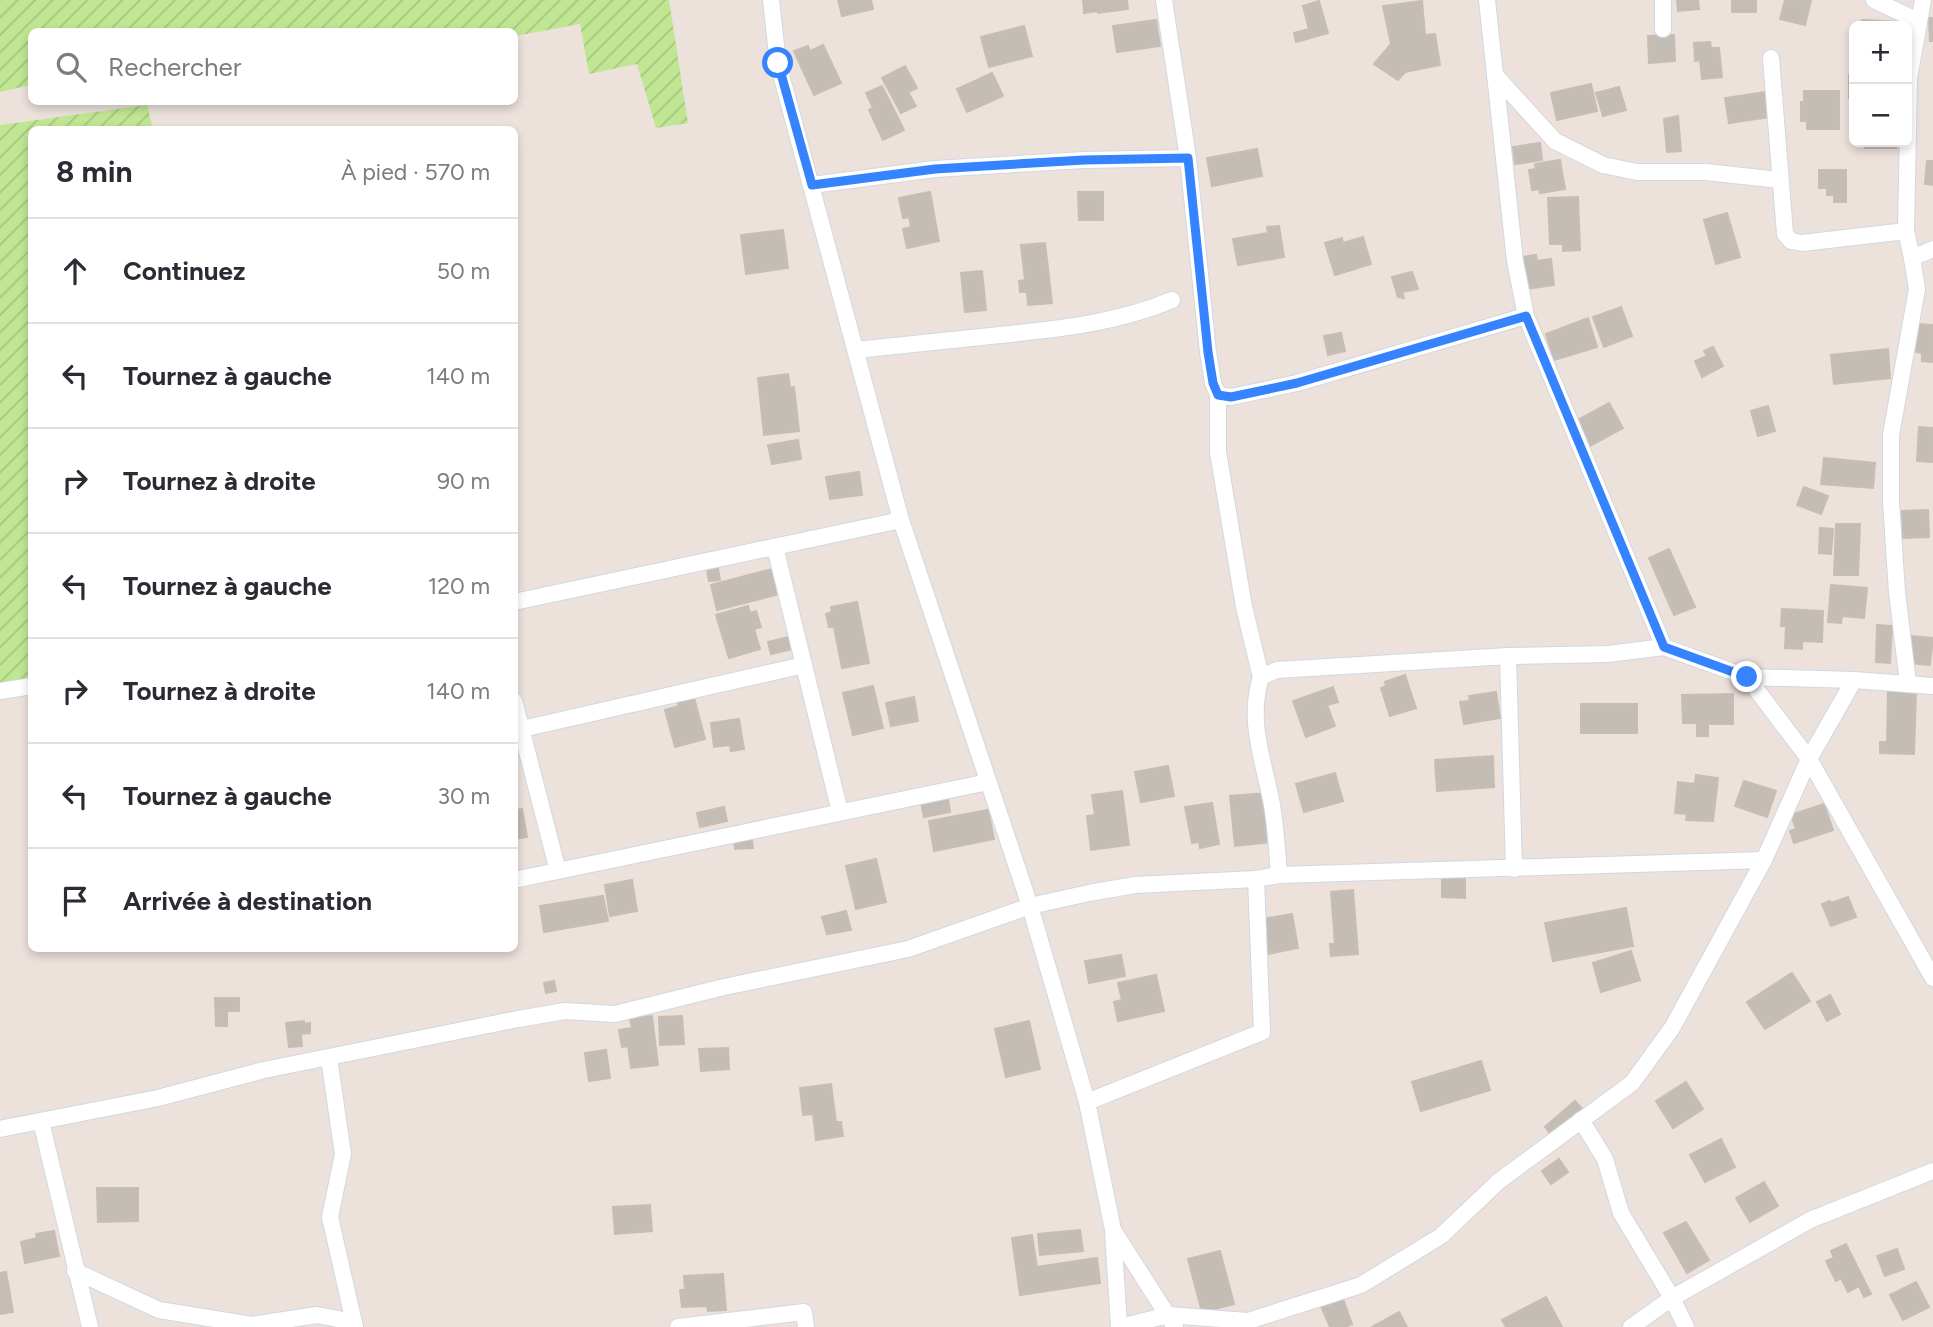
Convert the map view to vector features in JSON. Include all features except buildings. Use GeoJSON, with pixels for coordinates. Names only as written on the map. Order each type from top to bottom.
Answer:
{"type":"FeatureCollection","features":[{"type":"Feature","properties":{"kind":"street"},"geometry":{"type":"LineString","coordinates":[[771,0],[778,63],[901,520],[1030,905],[1087,1102],[1112,1230],[1120,1327],[1171,1321],[1248,1321],[1361,1286],[1441,1236],[1499,1181],[1632,1083],[1672,1028],[1765,860],[1810,759],[1854,680]]}},
{"type":"Feature","properties":{"kind":"street"},"geometry":{"type":"LineString","coordinates":[[1164,0],[1188,158],[1208,352],[1213,383],[1218,395],[1218,452],[1244,607],[1261,677],[1256,692],[1254,719],[1272,808],[1279,875]]}},
{"type":"Feature","properties":{"kind":"street"},"geometry":{"type":"LineString","coordinates":[[1487,0],[1515,261],[1526,316],[1664,647]]}},
{"type":"Feature","properties":{"kind":"street"},"geometry":{"type":"LineString","coordinates":[[1663,0],[1663,29]]}},
{"type":"Feature","properties":{"kind":"street"},"geometry":{"type":"LineString","coordinates":[[1874,0],[1918,21]]}},
{"type":"Feature","properties":{"kind":"street"},"geometry":{"type":"LineString","coordinates":[[1908,683],[1896,579],[1891,502],[1891,435],[1917,289],[1906,231],[1909,78],[1923,0]]}},
{"type":"Feature","properties":{"kind":"street"},"geometry":{"type":"LineString","coordinates":[[1771,58],[1785,234],[1791,242],[1906,231]]}},
{"type":"Feature","properties":{"kind":"street"},"geometry":{"type":"LineString","coordinates":[[1495,75],[1556,141],[1603,165],[1637,172],[1706,172],[1780,180]]}},
{"type":"Feature","properties":{"kind":"street"},"geometry":{"type":"LineString","coordinates":[[812,185],[935,169],[1084,160],[1188,158]]}},
{"type":"Feature","properties":{"kind":"street"},"geometry":{"type":"LineString","coordinates":[[1912,258],[1933,249]]}},
{"type":"Feature","properties":{"kind":"street"},"geometry":{"type":"LineString","coordinates":[[856,350],[1029,332],[1105,321],[1140,314],[1172,300]]}},
{"type":"Feature","properties":{"kind":"street"},"geometry":{"type":"LineString","coordinates":[[1218,395],[1231,397],[1287,386],[1526,316]]}},
{"type":"Feature","properties":{"kind":"street"},"geometry":{"type":"LineString","coordinates":[[518,600],[901,520]]}},
{"type":"Feature","properties":{"kind":"street"},"geometry":{"type":"LineString","coordinates":[[775,547],[840,812]]}},
{"type":"Feature","properties":{"kind":"street"},"geometry":{"type":"LineString","coordinates":[[1261,677],[1277,670],[1508,656],[1608,654],[1664,647],[1747,677],[1854,680],[1933,686]]}},
{"type":"Feature","properties":{"kind":"street"},"geometry":{"type":"LineString","coordinates":[[1508,656],[1514,869]]}},
{"type":"Feature","properties":{"kind":"street"},"geometry":{"type":"LineString","coordinates":[[522,729],[804,665]]}},
{"type":"Feature","properties":{"kind":"street"},"geometry":{"type":"LineString","coordinates":[[1747,677],[1810,759],[1933,978]]}},
{"type":"Feature","properties":{"kind":"street"},"geometry":{"type":"LineString","coordinates":[[0,691],[28,687]]}},
{"type":"Feature","properties":{"kind":"street"},"geometry":{"type":"LineString","coordinates":[[518,715],[558,871]]}},
{"type":"Feature","properties":{"kind":"street"},"geometry":{"type":"LineString","coordinates":[[518,879],[988,782]]}},
{"type":"Feature","properties":{"kind":"street"},"geometry":{"type":"LineString","coordinates":[[0,1129],[158,1098],[264,1070],[518,1019],[565,1011],[615,1014],[724,987],[908,949],[1030,905],[1135,885],[1256,879],[1279,875],[1765,860]]}},
{"type":"Feature","properties":{"kind":"street"},"geometry":{"type":"LineString","coordinates":[[1087,1102],[1262,1032],[1256,879]]}},
{"type":"Feature","properties":{"kind":"street"},"geometry":{"type":"LineString","coordinates":[[75,1271],[159,1310],[252,1325],[317,1315],[354,1324],[330,1217],[343,1154],[330,1058]]}},
{"type":"Feature","properties":{"kind":"street"},"geometry":{"type":"LineString","coordinates":[[1581,1120],[1605,1158],[1621,1213],[1672,1298],[1686,1327]]}},
{"type":"Feature","properties":{"kind":"street"},"geometry":{"type":"LineString","coordinates":[[41,1121],[90,1327]]}},
{"type":"Feature","properties":{"kind":"street"},"geometry":{"type":"LineString","coordinates":[[1631,1327],[1672,1298],[1810,1220],[1933,1171]]}},
{"type":"Feature","properties":{"kind":"street"},"geometry":{"type":"LineString","coordinates":[[1112,1230],[1171,1321]]}},
{"type":"Feature","properties":{"kind":"street"},"geometry":{"type":"LineString","coordinates":[[678,1327],[804,1312],[806,1327]]}},
{"type":"Feature","properties":{"kind":"green space"},"geometry":{"type":"Polygon","coordinates":[[[0,0],[669,0],[688,123],[656,128],[637,64],[589,74],[580,24],[518,35],[518,28],[28,28],[28,86],[0,92],[0,0]]]}},
{"type":"Feature","properties":{"kind":"green space"},"geometry":{"type":"Polygon","coordinates":[[[147,105],[152,126],[28,126],[28,679],[0,684],[0,125],[147,105]]]}},
{"type":"Feature","properties":{"kind":"route"},"geometry":{"type":"LineString","coordinates":[[778,63],[812,185],[935,169],[1084,160],[1188,158],[1208,352],[1213,383],[1218,395],[1231,397],[1297,383],[1526,316],[1664,647],[1747,677]]}}]}
